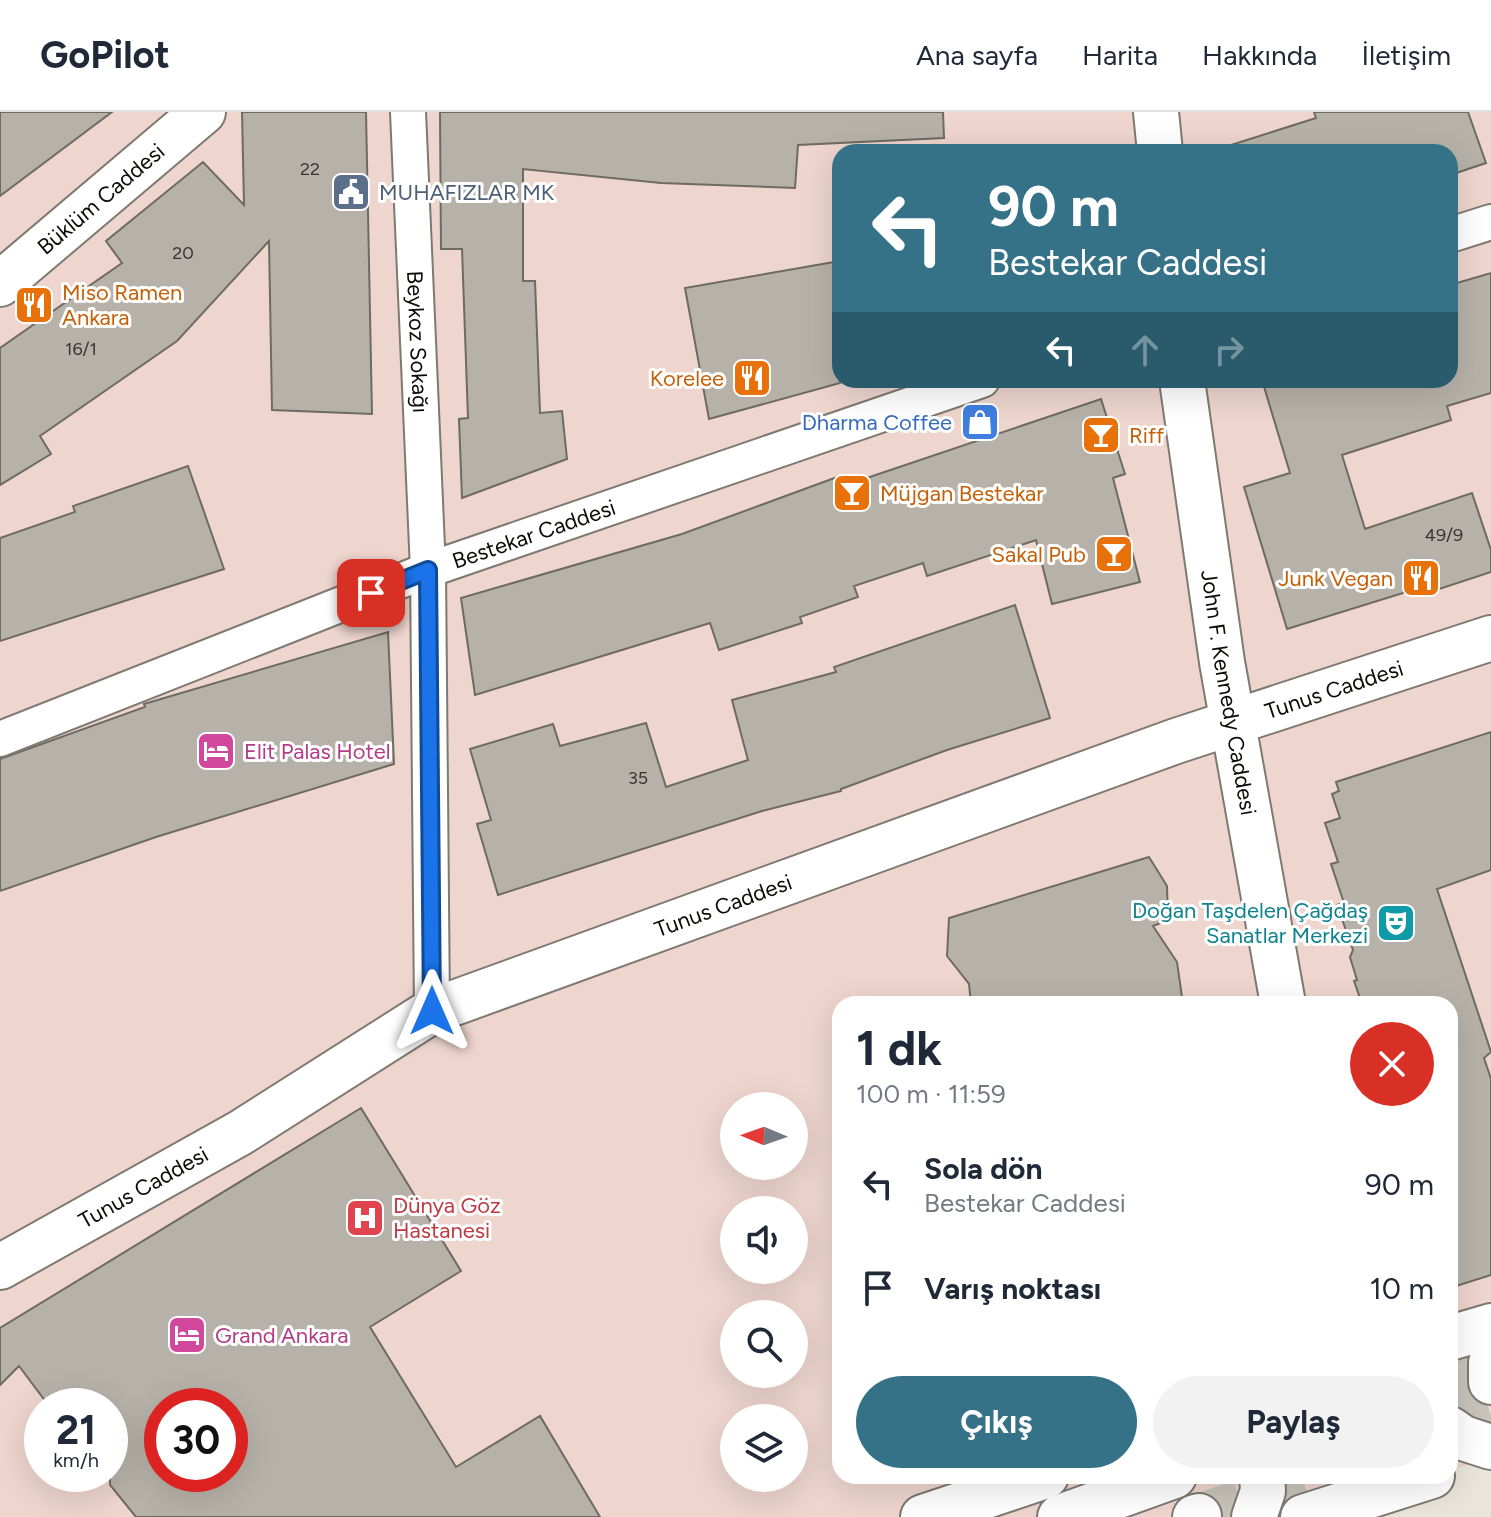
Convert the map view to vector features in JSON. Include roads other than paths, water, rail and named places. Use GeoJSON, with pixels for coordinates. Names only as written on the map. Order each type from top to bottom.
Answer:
{"type":"FeatureCollection","features":[{"type":"Feature","properties":{"kind":"street","name":"Büklüm Caddesi"},"geometry":{"type":"LineString","coordinates":[[0,284],[203,112]]}},
{"type":"Feature","properties":{"kind":"street","name":"Beykoz Sokağı"},"geometry":{"type":"LineString","coordinates":[[408,112],[428,570],[432,1011]]}},
{"type":"Feature","properties":{"kind":"street"},"geometry":{"type":"LineString","coordinates":[[1156,112],[1159,144]]}},
{"type":"Feature","properties":{"kind":"street"},"geometry":{"type":"LineString","coordinates":[[1458,232],[1491,222]]}},
{"type":"Feature","properties":{"kind":"street","name":"Bestekar Caddesi"},"geometry":{"type":"LineString","coordinates":[[0,739],[428,570],[959,388]]}},
{"type":"Feature","properties":{"kind":"street","name":"John F. Kennedy Caddesi"},"geometry":{"type":"LineString","coordinates":[[1183,388],[1233,721],[1282,996]]}},
{"type":"Feature","properties":{"kind":"street","name":"Tunus Caddesi"},"geometry":{"type":"LineString","coordinates":[[0,1267],[240,1133],[432,1011],[1233,721],[1491,638]]}},
{"type":"Feature","properties":{"kind":"street"},"geometry":{"type":"LineString","coordinates":[[1458,1336],[1491,1326]]}},
{"type":"Feature","properties":{"kind":"street"},"geometry":{"type":"LineString","coordinates":[[1491,1363],[1491,1382]]}},
{"type":"Feature","properties":{"kind":"street"},"geometry":{"type":"LineString","coordinates":[[1458,1435],[1491,1447]]}},
{"type":"Feature","properties":{"kind":"street"},"geometry":{"type":"LineString","coordinates":[[1458,1468],[1491,1458]]}},
{"type":"Feature","properties":{"kind":"street"},"geometry":{"type":"LineString","coordinates":[[923,1517],[1022,1484]]}},
{"type":"Feature","properties":{"kind":"street"},"geometry":{"type":"LineString","coordinates":[[1060,1517],[1152,1484]]}},
{"type":"Feature","properties":{"kind":"street"},"geometry":{"type":"LineString","coordinates":[[1254,1517],[1263,1484]]}},
{"type":"Feature","properties":{"kind":"street"},"geometry":{"type":"LineString","coordinates":[[1317,1505],[1400,1484]]}},
{"type":"Feature","properties":{"kind":"tunnel"},"geometry":{"type":"LineString","coordinates":[[1458,1381],[1491,1371]]}},
{"type":"Feature","properties":{"kind":"tunnel"},"geometry":{"type":"LineString","coordinates":[[1458,1427],[1491,1416]]}},
{"type":"Feature","properties":{"kind":"tunnel"},"geometry":{"type":"LineString","coordinates":[[1199,1516],[1292,1484]]}},
{"type":"Feature","properties":{"kind":"place","name":"MUHAFIZLAR MK"},"geometry":{"type":"Point","coordinates":[351,192]}},
{"type":"Feature","properties":{"kind":"place","name":"Miso Ramen Ankara"},"geometry":{"type":"Point","coordinates":[34,305]}},
{"type":"Feature","properties":{"kind":"place","name":"Korelee"},"geometry":{"type":"Point","coordinates":[752,378]}},
{"type":"Feature","properties":{"kind":"place","name":"Dharma Coffee"},"geometry":{"type":"Point","coordinates":[980,422]}},
{"type":"Feature","properties":{"kind":"place","name":"Riff"},"geometry":{"type":"Point","coordinates":[1101,435]}},
{"type":"Feature","properties":{"kind":"place","name":"Müjgan Bestekar"},"geometry":{"type":"Point","coordinates":[852,493]}},
{"type":"Feature","properties":{"kind":"place","name":"Sakal Pub"},"geometry":{"type":"Point","coordinates":[1114,554]}},
{"type":"Feature","properties":{"kind":"place","name":"Junk Vegan"},"geometry":{"type":"Point","coordinates":[1421,578]}},
{"type":"Feature","properties":{"kind":"place","name":"Elit Palas Hotel"},"geometry":{"type":"Point","coordinates":[216,751]}},
{"type":"Feature","properties":{"kind":"place","name":"Doğan Taşdelen Çağdaş Sanatlar Merkezi"},"geometry":{"type":"Point","coordinates":[1396,923]}},
{"type":"Feature","properties":{"kind":"place","name":"Dünya Göz Hastanesi"},"geometry":{"type":"Point","coordinates":[365,1218]}},
{"type":"Feature","properties":{"kind":"place","name":"Grand Ankara"},"geometry":{"type":"Point","coordinates":[187,1335]}}]}
